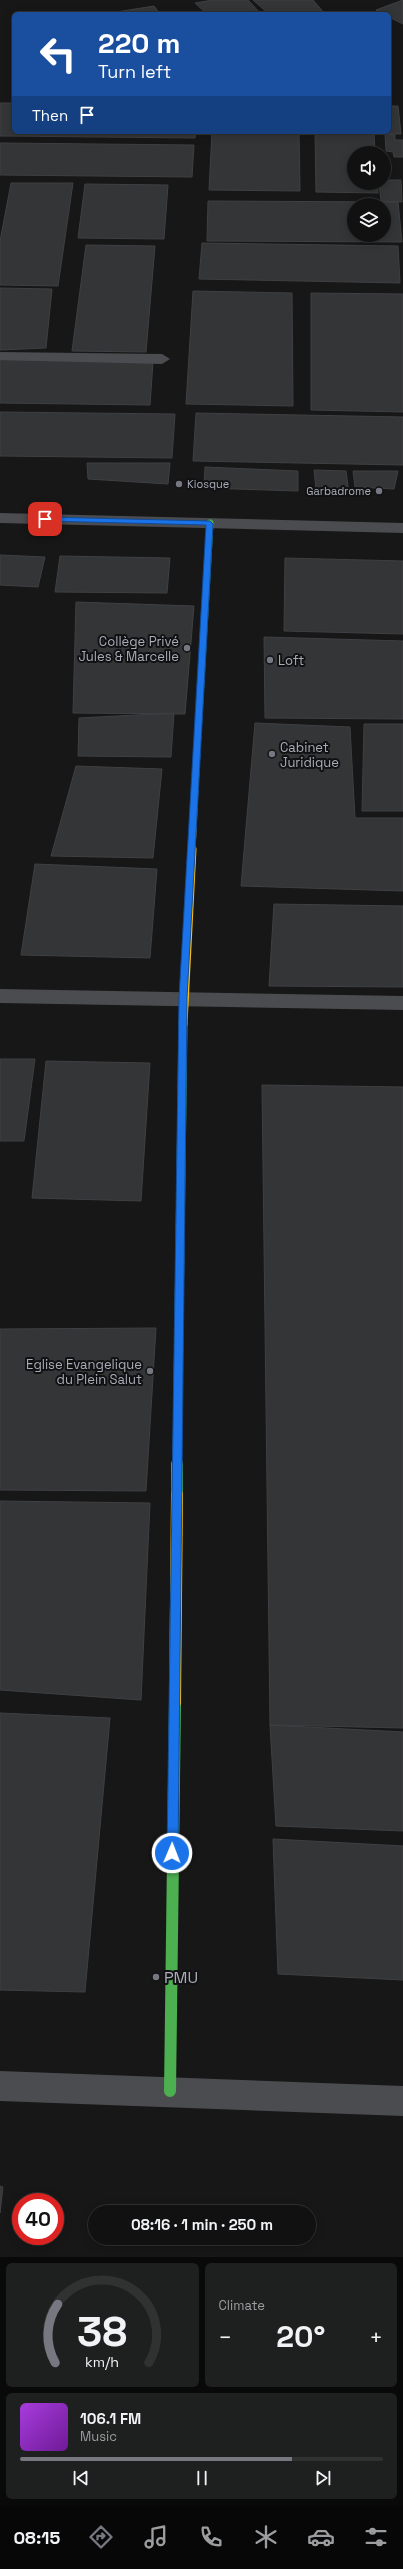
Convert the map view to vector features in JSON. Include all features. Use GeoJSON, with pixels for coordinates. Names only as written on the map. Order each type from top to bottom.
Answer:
{"type":"FeatureCollection","features":[{"type":"Feature","properties":{"kind":"street"},"geometry":{"type":"LineString","coordinates":[[0,356],[162,359]]}},
{"type":"Feature","properties":{"kind":"street"},"geometry":{"type":"LineString","coordinates":[[0,518],[403,528]]}},
{"type":"Feature","properties":{"kind":"street"},"geometry":{"type":"LineString","coordinates":[[170,2090],[183,998],[210,524]]}},
{"type":"Feature","properties":{"kind":"street"},"geometry":{"type":"LineString","coordinates":[[0,996],[403,1003]]}},
{"type":"Feature","properties":{"kind":"street"},"geometry":{"type":"LineString","coordinates":[[0,2086],[170,2090],[403,2101]]}},
{"type":"Feature","properties":{"kind":"building"},"geometry":{"type":"Polygon","coordinates":[[[213,0],[248,0],[259,12],[205,12],[195,3],[213,0]]]}},
{"type":"Feature","properties":{"kind":"building"},"geometry":{"type":"Polygon","coordinates":[[[253,0],[313,0],[323,12],[267,12],[253,0]]]}},
{"type":"Feature","properties":{"kind":"building"},"geometry":{"type":"Polygon","coordinates":[[[403,0],[403,24],[391,18],[391,12],[376,10],[403,0]]]}},
{"type":"Feature","properties":{"kind":"building"},"geometry":{"type":"Polygon","coordinates":[[[154,6],[158,12],[116,12],[154,6]]]}},
{"type":"Feature","properties":{"kind":"building"},"geometry":{"type":"Polygon","coordinates":[[[0,103],[12,103],[12,134],[196,134],[195,138],[0,136],[0,103]]]}},
{"type":"Feature","properties":{"kind":"building"},"geometry":{"type":"Polygon","coordinates":[[[391,106],[398,106],[401,134],[391,134],[391,106]]]}},
{"type":"Feature","properties":{"kind":"building"},"geometry":{"type":"Polygon","coordinates":[[[212,134],[299,134],[300,191],[209,190],[212,134]]]}},
{"type":"Feature","properties":{"kind":"building"},"geometry":{"type":"Polygon","coordinates":[[[315,134],[374,134],[375,146],[347,146],[347,190],[378,190],[378,193],[316,192],[315,134]]]}},
{"type":"Feature","properties":{"kind":"building"},"geometry":{"type":"Polygon","coordinates":[[[385,134],[395,135],[395,140],[403,140],[403,157],[394,157],[393,152],[391,152],[391,146],[386,146],[385,134]]]}},
{"type":"Feature","properties":{"kind":"building"},"geometry":{"type":"Polygon","coordinates":[[[0,143],[194,145],[192,177],[0,175],[0,143]]]}},
{"type":"Feature","properties":{"kind":"building"},"geometry":{"type":"Polygon","coordinates":[[[391,180],[401,180],[402,202],[391,201],[391,198],[381,198],[380,190],[391,190],[391,180]]]}},
{"type":"Feature","properties":{"kind":"building"},"geometry":{"type":"Polygon","coordinates":[[[11,183],[73,183],[58,286],[0,285],[0,241],[11,183]]]}},
{"type":"Feature","properties":{"kind":"building"},"geometry":{"type":"Polygon","coordinates":[[[85,184],[168,185],[164,239],[78,238],[85,184]]]}},
{"type":"Feature","properties":{"kind":"building"},"geometry":{"type":"Polygon","coordinates":[[[208,201],[347,202],[347,242],[207,241],[208,201]]]}},
{"type":"Feature","properties":{"kind":"building"},"geometry":{"type":"Polygon","coordinates":[[[391,202],[398,202],[402,242],[391,242],[391,202]]]}},
{"type":"Feature","properties":{"kind":"building"},"geometry":{"type":"Polygon","coordinates":[[[202,243],[398,246],[400,283],[199,279],[202,243]]]}},
{"type":"Feature","properties":{"kind":"building"},"geometry":{"type":"Polygon","coordinates":[[[86,245],[155,246],[146,352],[72,351],[86,245]]]}},
{"type":"Feature","properties":{"kind":"building"},"geometry":{"type":"Polygon","coordinates":[[[0,288],[52,289],[46,348],[0,350],[0,288]]]}},
{"type":"Feature","properties":{"kind":"building"},"geometry":{"type":"Polygon","coordinates":[[[193,291],[292,293],[293,406],[186,404],[193,291]]]}},
{"type":"Feature","properties":{"kind":"building"},"geometry":{"type":"Polygon","coordinates":[[[311,293],[403,294],[403,412],[311,410],[311,293]]]}},
{"type":"Feature","properties":{"kind":"building"},"geometry":{"type":"Polygon","coordinates":[[[0,360],[153,362],[150,405],[0,403],[0,360]]]}},
{"type":"Feature","properties":{"kind":"building"},"geometry":{"type":"Polygon","coordinates":[[[0,412],[175,414],[172,458],[0,456],[0,412]]]}},
{"type":"Feature","properties":{"kind":"building"},"geometry":{"type":"Polygon","coordinates":[[[196,413],[403,417],[403,465],[193,461],[196,413]]]}},
{"type":"Feature","properties":{"kind":"building"},"geometry":{"type":"Polygon","coordinates":[[[87,463],[170,463],[168,484],[88,479],[87,463]]]}},
{"type":"Feature","properties":{"kind":"building"},"geometry":{"type":"Polygon","coordinates":[[[205,467],[298,471],[298,491],[204,488],[205,467]]]}},
{"type":"Feature","properties":{"kind":"building"},"geometry":{"type":"Polygon","coordinates":[[[314,470],[346,471],[349,494],[316,489],[314,470]]]}},
{"type":"Feature","properties":{"kind":"building"},"geometry":{"type":"Polygon","coordinates":[[[353,471],[398,471],[394,489],[355,487],[353,471]]]}},
{"type":"Feature","properties":{"kind":"building"},"geometry":{"type":"Polygon","coordinates":[[[0,555],[45,557],[38,587],[0,585],[0,555]]]}},
{"type":"Feature","properties":{"kind":"building"},"geometry":{"type":"Polygon","coordinates":[[[60,556],[170,558],[167,593],[55,592],[60,556]]]}},
{"type":"Feature","properties":{"kind":"building"},"geometry":{"type":"Polygon","coordinates":[[[285,558],[403,561],[403,634],[284,631],[285,558]]]}},
{"type":"Feature","properties":{"kind":"building"},"geometry":{"type":"Polygon","coordinates":[[[76,602],[194,606],[185,714],[73,713],[76,602]]]}},
{"type":"Feature","properties":{"kind":"building"},"geometry":{"type":"Polygon","coordinates":[[[264,637],[403,641],[403,719],[265,718],[264,637]]]}},
{"type":"Feature","properties":{"kind":"building"},"geometry":{"type":"Polygon","coordinates":[[[174,713],[171,757],[78,756],[79,718],[174,713]]]}},
{"type":"Feature","properties":{"kind":"building"},"geometry":{"type":"Polygon","coordinates":[[[255,723],[350,727],[355,818],[403,818],[403,891],[241,886],[255,723]]]}},
{"type":"Feature","properties":{"kind":"building"},"geometry":{"type":"Polygon","coordinates":[[[364,724],[403,724],[403,811],[362,811],[364,724]]]}},
{"type":"Feature","properties":{"kind":"building"},"geometry":{"type":"Polygon","coordinates":[[[76,766],[162,769],[153,858],[51,856],[76,766]]]}},
{"type":"Feature","properties":{"kind":"building"},"geometry":{"type":"Polygon","coordinates":[[[35,864],[157,869],[150,958],[21,955],[35,864]]]}},
{"type":"Feature","properties":{"kind":"building"},"geometry":{"type":"Polygon","coordinates":[[[274,904],[403,906],[403,987],[269,986],[274,904]]]}},
{"type":"Feature","properties":{"kind":"building"},"geometry":{"type":"Polygon","coordinates":[[[0,1059],[35,1059],[24,1141],[0,1141],[0,1059]]]}},
{"type":"Feature","properties":{"kind":"building"},"geometry":{"type":"Polygon","coordinates":[[[46,1061],[150,1063],[141,1201],[32,1198],[46,1061]]]}},
{"type":"Feature","properties":{"kind":"building"},"geometry":{"type":"Polygon","coordinates":[[[262,1085],[403,1087],[403,1728],[270,1725],[262,1085]]]}},
{"type":"Feature","properties":{"kind":"building"},"geometry":{"type":"Polygon","coordinates":[[[156,1328],[146,1491],[0,1490],[0,1329],[156,1328]]]}},
{"type":"Feature","properties":{"kind":"building"},"geometry":{"type":"Polygon","coordinates":[[[0,1501],[150,1503],[141,1700],[0,1690],[0,1501]]]}},
{"type":"Feature","properties":{"kind":"building"},"geometry":{"type":"Polygon","coordinates":[[[0,1713],[110,1718],[85,1992],[0,1990],[0,1713]]]}},
{"type":"Feature","properties":{"kind":"building"},"geometry":{"type":"Polygon","coordinates":[[[270,1725],[403,1732],[403,1831],[276,1826],[270,1725]]]}},
{"type":"Feature","properties":{"kind":"building"},"geometry":{"type":"Polygon","coordinates":[[[273,1839],[403,1846],[403,1980],[278,1974],[273,1839]]]}},
{"type":"Feature","properties":{"kind":"building"},"geometry":{"type":"Polygon","coordinates":[[[0,2186],[3,2187],[0,2213],[0,2186]]]}},
{"type":"Feature","properties":{"kind":"traffic: fast"},"geometry":{"type":"LineString","coordinates":[[196,769],[210,523]]}},
{"type":"Feature","properties":{"kind":"traffic: fast"},"geometry":{"type":"LineString","coordinates":[[177,1494],[183,1024]]}},
{"type":"Feature","properties":{"kind":"traffic: fast"},"geometry":{"type":"LineString","coordinates":[[170,2091],[175,1703]]}},
{"type":"Feature","properties":{"kind":"traffic: slow"},"geometry":{"type":"LineString","coordinates":[[183,1024],[196,769]]}},
{"type":"Feature","properties":{"kind":"traffic: slow"},"geometry":{"type":"LineString","coordinates":[[175,1703],[177,1494]]}},
{"type":"Feature","properties":{"kind":"place","name":"Kiosque"},"geometry":{"type":"Point","coordinates":[179,484]}},
{"type":"Feature","properties":{"kind":"place","name":"Garbadrome"},"geometry":{"type":"Point","coordinates":[379,491]}},
{"type":"Feature","properties":{"kind":"place","name":"Collège Privé Jules & Marcelle"},"geometry":{"type":"Point","coordinates":[187,648]}},
{"type":"Feature","properties":{"kind":"place","name":"Loft"},"geometry":{"type":"Point","coordinates":[270,660]}},
{"type":"Feature","properties":{"kind":"place","name":"Cabinet Juridique"},"geometry":{"type":"Point","coordinates":[272,754]}},
{"type":"Feature","properties":{"kind":"place","name":"Eglise Evangelique du Plein Salut"},"geometry":{"type":"Point","coordinates":[150,1371]}},
{"type":"Feature","properties":{"kind":"place","name":"PMU"},"geometry":{"type":"Point","coordinates":[156,1977]}},
{"type":"Feature","properties":{"kind":"route"},"geometry":{"type":"LineString","coordinates":[[45,519],[210,524],[183,998],[172,1853]]}}]}
